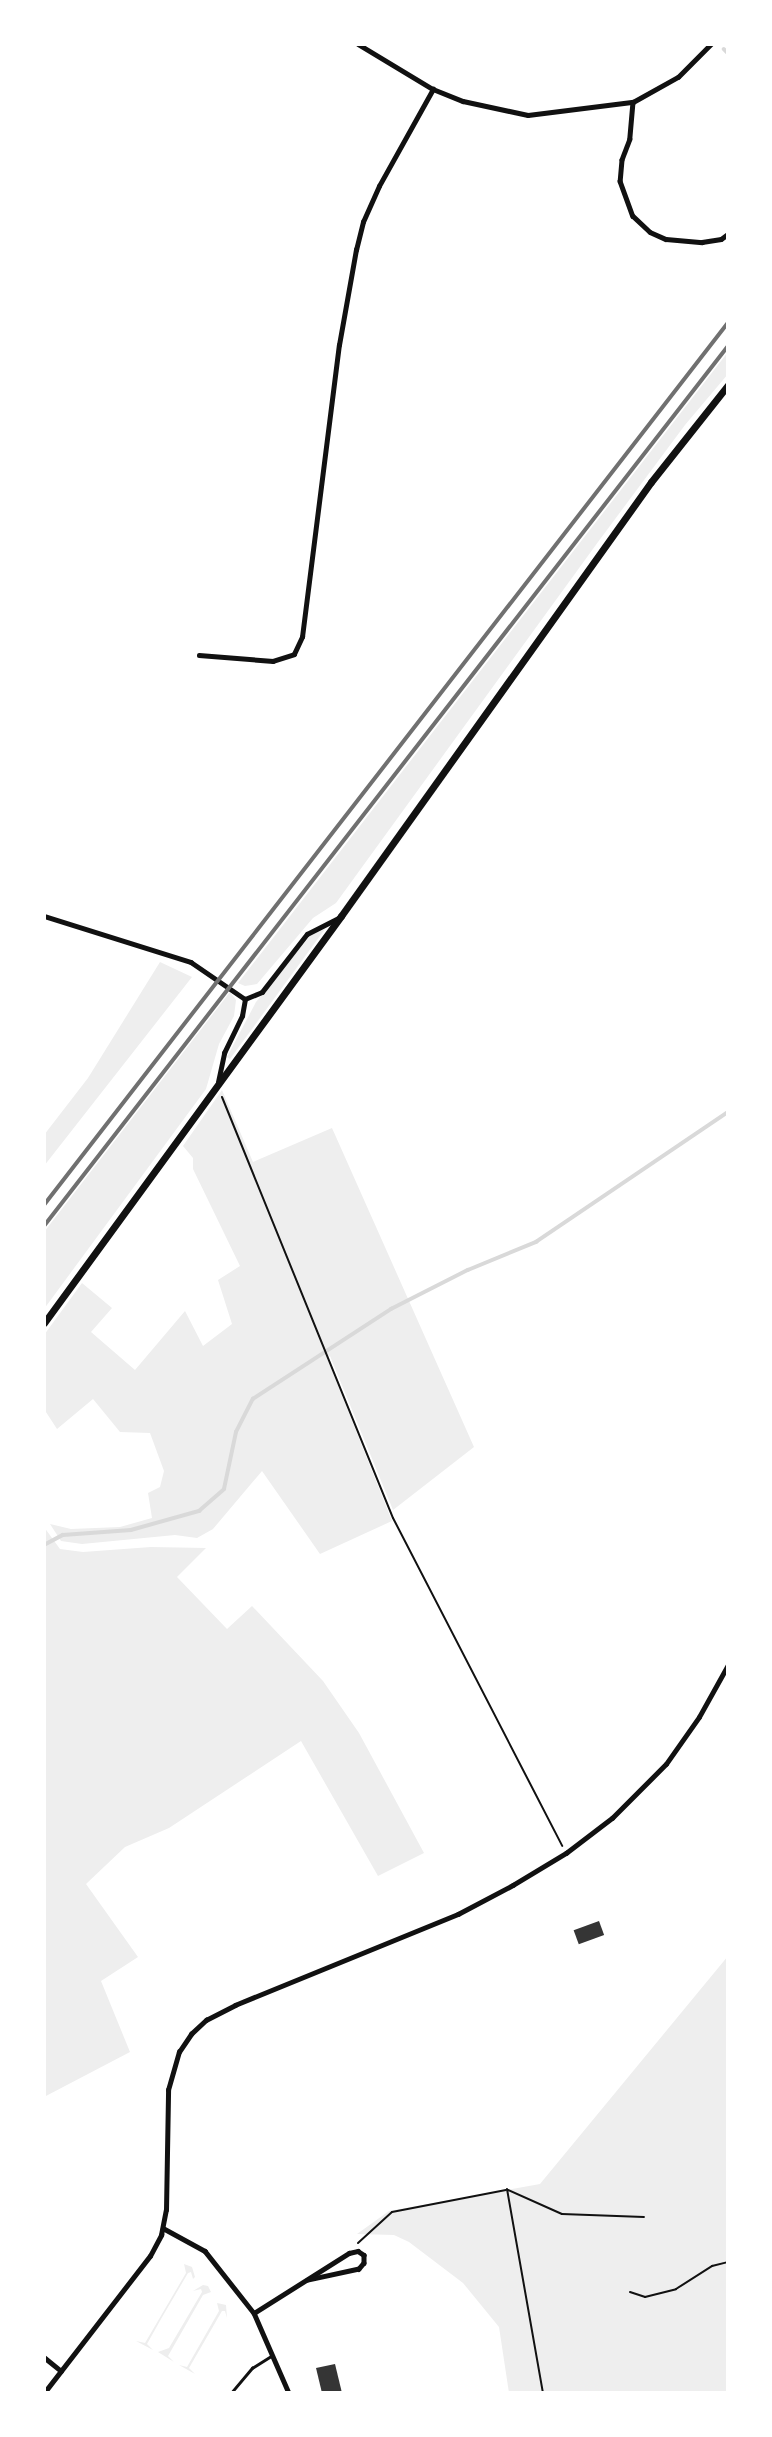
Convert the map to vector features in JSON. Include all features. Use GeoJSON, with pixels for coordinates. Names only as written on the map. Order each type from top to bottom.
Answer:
{"type":"FeatureCollection","features":[{"type":"Feature","properties":{"kind":"main road"},"geometry":{"type":"LineString","coordinates":[[44,1323],[341,916],[651,482],[728,385]]}},
{"type":"Feature","properties":{"kind":"street"},"geometry":{"type":"LineString","coordinates":[[358,44],[433,89],[486,108],[527,114],[633,102],[678,78],[711,44]]}},
{"type":"Feature","properties":{"kind":"street"},"geometry":{"type":"LineString","coordinates":[[199,654],[273,661],[294,654],[302,637],[339,345],[356,250],[363,222],[379,186],[433,89]]}},
{"type":"Feature","properties":{"kind":"street"},"geometry":{"type":"LineString","coordinates":[[633,102],[630,139],[622,160],[620,181],[626,204],[633,216],[650,232],[666,239],[702,242],[728,234]]}},
{"type":"Feature","properties":{"kind":"street"},"geometry":{"type":"LineString","coordinates":[[44,916],[191,962],[245,999]]}},
{"type":"Feature","properties":{"kind":"street"},"geometry":{"type":"LineString","coordinates":[[245,999],[262,992],[307,934],[341,916]]}},
{"type":"Feature","properties":{"kind":"street"},"geometry":{"type":"LineString","coordinates":[[217,1086],[224,1054],[242,1016],[245,999]]}},
{"type":"Feature","properties":{"kind":"street"},"geometry":{"type":"LineString","coordinates":[[44,2393],[150,2256],[163,2228],[171,2073],[179,2052],[206,2020],[458,1914],[566,1853],[612,1818],[666,1764],[699,1717],[728,1665]]}},
{"type":"Feature","properties":{"kind":"street"},"geometry":{"type":"LineString","coordinates":[[163,2228],[205,2250],[254,2312],[289,2393]]}},
{"type":"Feature","properties":{"kind":"street"},"geometry":{"type":"LineString","coordinates":[[254,2312],[308,2280],[358,2251],[364,2259],[359,2269],[308,2280]]}},
{"type":"Feature","properties":{"kind":"street"},"geometry":{"type":"LineString","coordinates":[[44,2357],[61,2371]]}},
{"type":"Feature","properties":{"kind":"lane"},"geometry":{"type":"LineString","coordinates":[[231,2393],[252,2368],[273,2354]]}},
{"type":"Feature","properties":{"kind":"path"},"geometry":{"type":"LineString","coordinates":[[217,1086],[393,1518],[566,1853]]}},
{"type":"Feature","properties":{"kind":"path"},"geometry":{"type":"LineString","coordinates":[[358,2251],[358,2241],[392,2212],[507,2189],[562,2214],[644,2217]]}},
{"type":"Feature","properties":{"kind":"path"},"geometry":{"type":"LineString","coordinates":[[507,2189],[543,2393]]}},
{"type":"Feature","properties":{"kind":"path"},"geometry":{"type":"LineString","coordinates":[[630,2292],[645,2297],[676,2289],[712,2266],[728,2262]]}},
{"type":"Feature","properties":{"kind":"shaded area"},"geometry":{"type":"Polygon","coordinates":[[[728,352],[728,374],[685,425],[598,542],[336,903],[313,918],[257,984],[245,986],[238,983],[728,352]]]}},
{"type":"Feature","properties":{"kind":"shaded area"},"geometry":{"type":"Polygon","coordinates":[[[325,929],[230,1059],[227,1057],[256,1002],[310,936],[325,929]]]}},
{"type":"Feature","properties":{"kind":"shaded area"},"geometry":{"type":"Polygon","coordinates":[[[160,962],[192,977],[44,1166],[44,1135],[88,1078],[160,962]]]}},
{"type":"Feature","properties":{"kind":"shaded area"},"geometry":{"type":"Polygon","coordinates":[[[230,992],[236,1000],[234,1016],[219,1044],[206,1089],[44,1309],[44,1232],[230,992]]]}},
{"type":"Feature","properties":{"kind":"shaded area"},"geometry":{"type":"Polygon","coordinates":[[[222,1090],[253,1162],[332,1128],[474,1447],[393,1510],[330,1356],[327,1358],[392,1521],[320,1554],[262,1471],[213,1529],[197,1538],[175,1535],[82,1544],[61,1541],[50,1524],[71,1529],[120,1527],[152,1518],[148,1493],[160,1487],[164,1471],[150,1433],[120,1432],[93,1399],[57,1429],[44,1409],[44,1335],[82,1283],[112,1308],[91,1332],[135,1370],[185,1311],[203,1346],[232,1324],[218,1280],[240,1266],[193,1169],[193,1158],[183,1146],[222,1090]]]}},
{"type":"Feature","properties":{"kind":"shaded area"},"geometry":{"type":"Polygon","coordinates":[[[44,1527],[60,1549],[83,1552],[151,1547],[206,1548],[177,1577],[227,1629],[252,1606],[323,1681],[359,1733],[424,1853],[378,1876],[301,1741],[169,1828],[125,1847],[86,1884],[138,1957],[101,1981],[130,2052],[44,2097],[44,1527]]]}},
{"type":"Feature","properties":{"kind":"shaded area"},"geometry":{"type":"Polygon","coordinates":[[[728,1956],[728,2393],[509,2393],[499,2327],[463,2283],[409,2242],[394,2235],[357,2234],[389,2211],[540,2184],[728,1956]]]}},
{"type":"Feature","properties":{"kind":"shaded area"},"geometry":{"type":"Polygon","coordinates":[[[184,2264],[192,2267],[195,2277],[193,2279],[191,2272],[188,2273],[161,2319],[147,2344],[153,2350],[136,2341],[145,2343],[186,2273],[184,2264]]]}},
{"type":"Feature","properties":{"kind":"shaded area"},"geometry":{"type":"Polygon","coordinates":[[[203,2285],[208,2286],[211,2292],[203,2295],[168,2356],[174,2362],[158,2352],[169,2348],[202,2292],[201,2289],[193,2291],[203,2285]]]}},
{"type":"Feature","properties":{"kind":"shaded area"},"geometry":{"type":"Polygon","coordinates":[[[217,2303],[226,2305],[227,2318],[225,2311],[222,2311],[189,2368],[195,2374],[179,2365],[187,2367],[219,2311],[217,2303]]]}},
{"type":"Feature","properties":{"kind":"building"},"geometry":{"type":"Polygon","coordinates":[[[599,1921],[604,1935],[579,1944],[574,1930],[599,1921]]]}},
{"type":"Feature","properties":{"kind":"building"},"geometry":{"type":"Polygon","coordinates":[[[335,2364],[342,2393],[322,2393],[316,2368],[335,2364]]]}},
{"type":"Feature","properties":{"kind":"waterway"},"geometry":{"type":"LineString","coordinates":[[724,49],[728,53]]}},
{"type":"Feature","properties":{"kind":"waterway"},"geometry":{"type":"LineString","coordinates":[[44,1545],[63,1535],[131,1530],[199,1511],[224,1489],[236,1432],[253,1399],[391,1309],[468,1270],[536,1242],[728,1112]]}},
{"type":"Feature","properties":{"kind":"railway"},"geometry":{"type":"LineString","coordinates":[[44,1205],[728,323]]}},
{"type":"Feature","properties":{"kind":"railway"},"geometry":{"type":"LineString","coordinates":[[44,1226],[728,346]]}}]}
